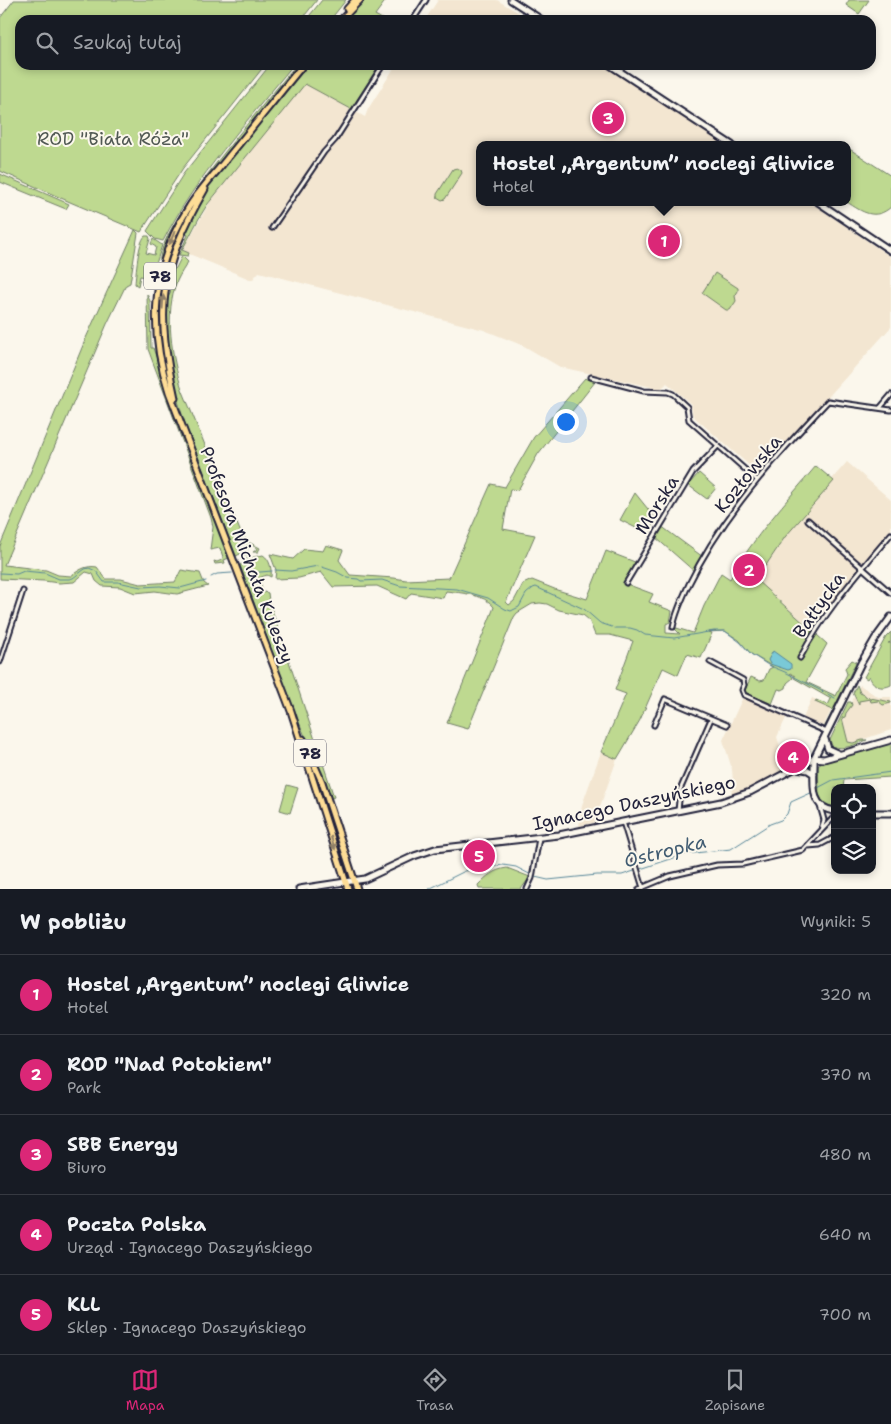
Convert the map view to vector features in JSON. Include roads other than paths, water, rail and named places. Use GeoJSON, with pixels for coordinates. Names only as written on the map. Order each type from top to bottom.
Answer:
{"type":"FeatureCollection","features":[{"type":"Feature","properties":{"kind":"main road"},"geometry":{"type":"LineString","coordinates":[[344,15],[355,0]]}},
{"type":"Feature","properties":{"kind":"main road"},"geometry":{"type":"LineString","coordinates":[[345,15],[360,0]]}},
{"type":"Feature","properties":{"kind":"main road"},"geometry":{"type":"LineString","coordinates":[[512,0],[534,15]]}},
{"type":"Feature","properties":{"kind":"main road","name":"Profesora Michała Kuleszy"},"geometry":{"type":"LineString","coordinates":[[299,70],[212,178],[177,243],[168,268],[164,288],[162,321],[165,351],[177,410],[291,711],[322,782],[354,882]]}},
{"type":"Feature","properties":{"kind":"main road"},"geometry":{"type":"LineString","coordinates":[[618,70],[726,141]]}},
{"type":"Feature","properties":{"kind":"main road"},"geometry":{"type":"LineString","coordinates":[[824,206],[891,251]]}},
{"type":"Feature","properties":{"kind":"main road","name":"Ignacego Daszyńskiego"},"geometry":{"type":"LineString","coordinates":[[299,889],[347,886],[378,874],[424,852],[442,848],[539,838],[736,798],[814,758],[861,663],[891,617]]}},
{"type":"Feature","properties":{"kind":"main road","name":"Profesora Michała Kuleszy"},"geometry":{"type":"LineString","coordinates":[[291,711],[347,886]]}},
{"type":"Feature","properties":{"kind":"main road"},"geometry":{"type":"LineString","coordinates":[[825,739],[828,750],[839,754]]}},
{"type":"Feature","properties":{"kind":"main road"},"geometry":{"type":"LineString","coordinates":[[814,767],[824,759],[891,740]]}},
{"type":"Feature","properties":{"kind":"main road"},"geometry":{"type":"LineString","coordinates":[[824,759],[814,758],[815,794],[820,806],[824,810],[831,811]]}},
{"type":"Feature","properties":{"kind":"main road"},"geometry":{"type":"LineString","coordinates":[[797,768],[808,770],[814,774]]}},
{"type":"Feature","properties":{"kind":"main road"},"geometry":{"type":"LineString","coordinates":[[876,814],[891,813]]}},
{"type":"Feature","properties":{"kind":"main road","name":"78"},"geometry":{"type":"LineString","coordinates":[[354,882],[357,889]]}},
{"type":"Feature","properties":{"kind":"street"},"geometry":{"type":"LineString","coordinates":[[416,15],[426,0]]}},
{"type":"Feature","properties":{"kind":"street"},"geometry":{"type":"LineString","coordinates":[[272,228],[324,152],[335,140],[380,70]]}},
{"type":"Feature","properties":{"kind":"street"},"geometry":{"type":"LineString","coordinates":[[591,377],[644,391],[673,394],[687,407],[689,420],[757,480]]}},
{"type":"Feature","properties":{"kind":"street"},"geometry":{"type":"LineString","coordinates":[[880,408],[891,395]]}},
{"type":"Feature","properties":{"kind":"street","name":"Kozłowska"},"geometry":{"type":"LineString","coordinates":[[673,628],[676,612],[703,557],[718,533],[757,480],[828,401],[891,410]]}},
{"type":"Feature","properties":{"kind":"street","name":"Morska"},"geometry":{"type":"LineString","coordinates":[[626,583],[693,472],[718,446]]}},
{"type":"Feature","properties":{"kind":"street","name":"Bałtycka"},"geometry":{"type":"LineString","coordinates":[[808,520],[891,593]]}},
{"type":"Feature","properties":{"kind":"street"},"geometry":{"type":"LineString","coordinates":[[862,568],[891,534]]}},
{"type":"Feature","properties":{"kind":"street","name":"Bałtycka"},"geometry":{"type":"LineString","coordinates":[[800,658],[816,630],[842,592],[862,568]]}},
{"type":"Feature","properties":{"kind":"street"},"geometry":{"type":"LineString","coordinates":[[0,662],[23,591]]}},
{"type":"Feature","properties":{"kind":"street"},"geometry":{"type":"LineString","coordinates":[[710,662],[743,680],[742,690],[744,695],[828,733]]}},
{"type":"Feature","properties":{"kind":"street"},"geometry":{"type":"LineString","coordinates":[[654,725],[665,700],[727,725]]}},
{"type":"Feature","properties":{"kind":"street"},"geometry":{"type":"LineString","coordinates":[[678,810],[680,790],[711,718]]}},
{"type":"Feature","properties":{"kind":"street"},"geometry":{"type":"LineString","coordinates":[[820,806],[824,820],[821,829]]}},
{"type":"Feature","properties":{"kind":"street"},"geometry":{"type":"LineString","coordinates":[[622,822],[641,888],[670,876],[698,869],[717,865],[743,864],[803,850],[831,820]]}},
{"type":"Feature","properties":{"kind":"street"},"geometry":{"type":"LineString","coordinates":[[527,889],[532,878],[539,838]]}},
{"type":"Feature","properties":{"kind":"street"},"geometry":{"type":"LineString","coordinates":[[808,846],[820,845],[831,839]]}},
{"type":"Feature","properties":{"kind":"street"},"geometry":{"type":"LineString","coordinates":[[470,845],[472,864]]}},
{"type":"Feature","properties":{"kind":"water"},"geometry":{"type":"Polygon","coordinates":[[[773,651],[791,664],[791,669],[788,670],[770,664],[768,660],[773,651]]]}},
{"type":"Feature","properties":{"kind":"waterway"},"geometry":{"type":"LineString","coordinates":[[275,570],[291,571],[318,566]]}},
{"type":"Feature","properties":{"kind":"waterway"},"geometry":{"type":"LineString","coordinates":[[322,567],[348,578],[361,581],[382,580],[400,586],[457,589],[488,598],[511,611],[519,607],[526,594],[536,587],[584,609],[600,623],[612,627]]}},
{"type":"Feature","properties":{"kind":"waterway"},"geometry":{"type":"LineString","coordinates":[[0,573],[17,574],[24,571],[45,573],[59,579],[69,579],[89,568],[96,571],[104,582],[118,582],[141,587],[180,588],[206,581]]}},
{"type":"Feature","properties":{"kind":"waterway"},"geometry":{"type":"LineString","coordinates":[[249,573],[272,571]]}},
{"type":"Feature","properties":{"kind":"waterway"},"geometry":{"type":"LineString","coordinates":[[211,577],[217,574],[232,573]]}},
{"type":"Feature","properties":{"kind":"waterway"},"geometry":{"type":"LineString","coordinates":[[615,628],[630,628],[645,635],[674,638],[725,631],[740,642],[751,654],[768,665],[835,698]]}},
{"type":"Feature","properties":{"kind":"waterway","name":"Ostropka"},"geometry":{"type":"LineString","coordinates":[[816,789],[833,780],[891,772]]}},
{"type":"Feature","properties":{"kind":"waterway","name":"Ostropka"},"geometry":{"type":"LineString","coordinates":[[429,889],[465,871],[503,865],[516,867],[535,877],[548,880],[597,875],[622,875],[686,854],[731,849],[770,824],[781,820],[787,814],[791,802],[813,792]]}},
{"type":"Feature","properties":{"kind":"place","name":"SBB Energy"},"geometry":{"type":"Point","coordinates":[608,118]}},
{"type":"Feature","properties":{"kind":"place","name":"Hostel „Argentum” noclegi Gliwice"},"geometry":{"type":"Point","coordinates":[664,241]}},
{"type":"Feature","properties":{"kind":"place","name":"ROD \"Nad Potokiem\""},"geometry":{"type":"Point","coordinates":[749,570]}},
{"type":"Feature","properties":{"kind":"place","name":"Poczta Polska"},"geometry":{"type":"Point","coordinates":[793,757]}},
{"type":"Feature","properties":{"kind":"place","name":"KLL"},"geometry":{"type":"Point","coordinates":[479,856]}},
{"type":"Feature","properties":{"kind":"park label","name":"ROD \"Biała Róża\""},"geometry":{"type":"Point","coordinates":[113,139]}}]}
